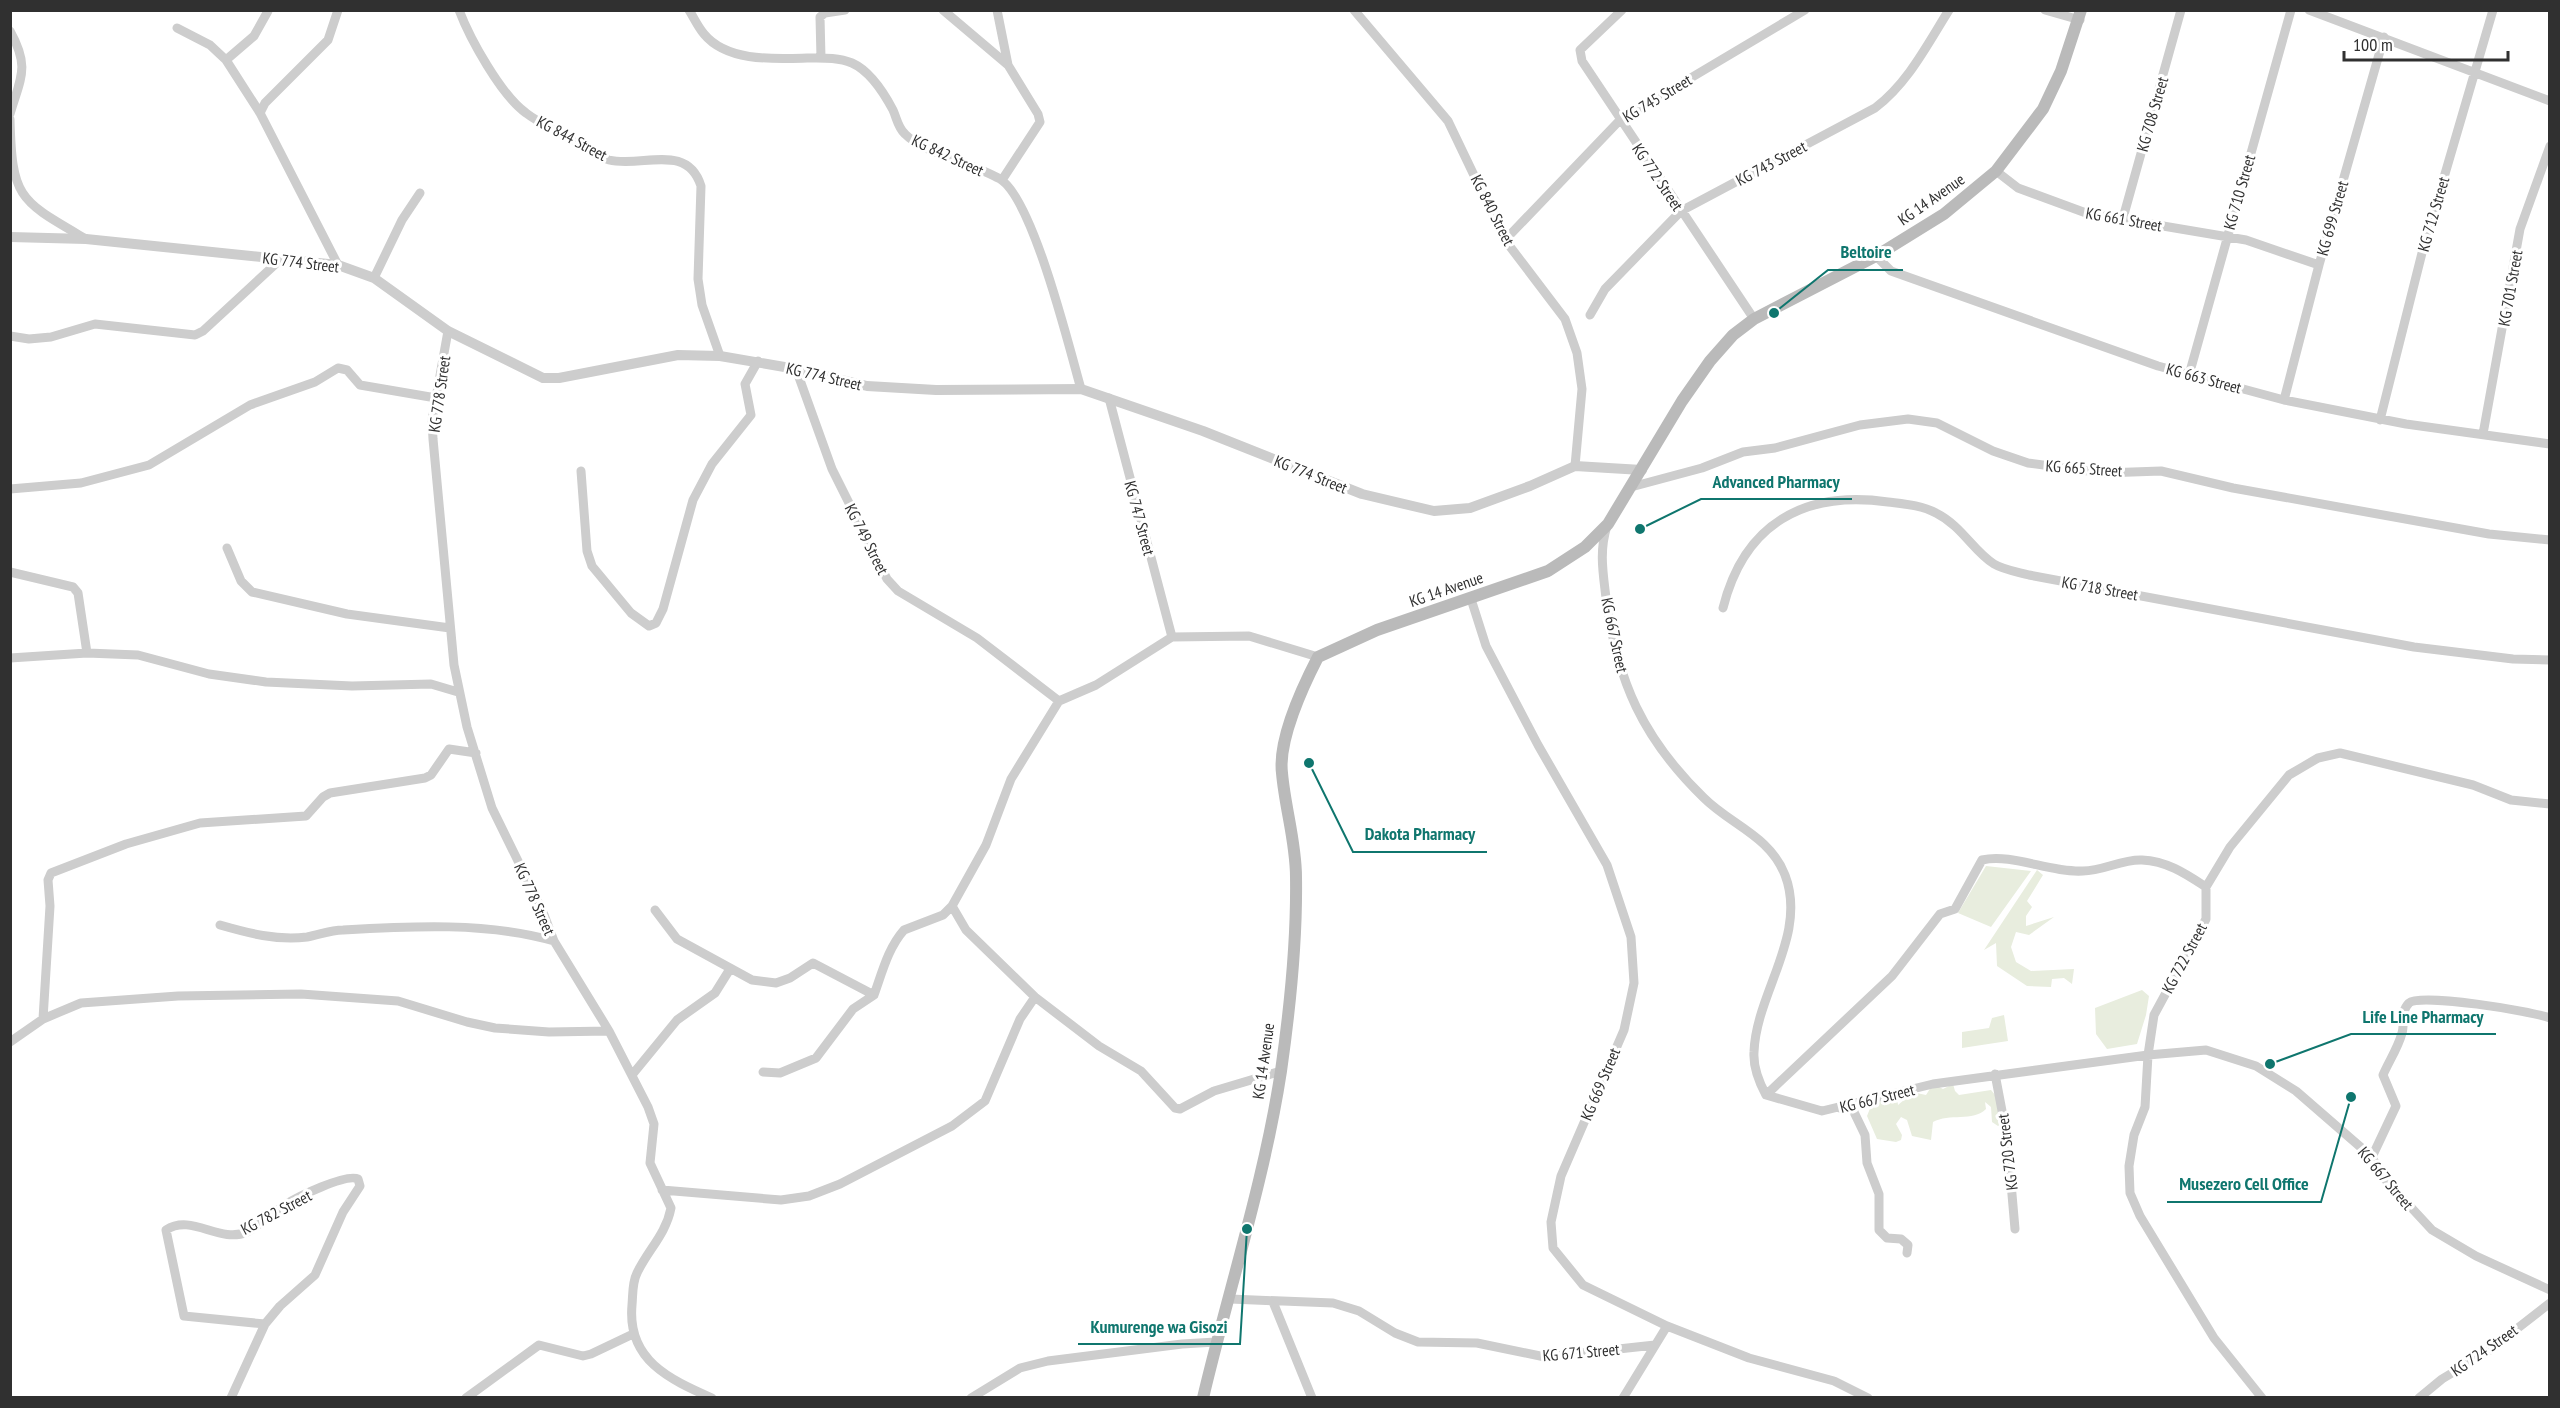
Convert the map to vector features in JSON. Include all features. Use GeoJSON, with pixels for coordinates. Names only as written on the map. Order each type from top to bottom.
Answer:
{"type":"FeatureCollection","features":[{"type":"Feature","properties":{"kind":"main road","name":"KG 14 Avenue"},"geometry":{"type":"LineString","coordinates":[[1203,1398],[1216,1342],[1251,1221],[1281,1071],[1296,913],[1292,835],[1281,771],[1285,743],[1294,713],[1317,657],[1377,630],[1548,571],[1585,547],[1608,524],[1682,401],[1710,361],[1733,335],[1754,319],[1876,256],[1944,214],[1996,171],[2043,109],[2061,71],[2080,15]]}},
{"type":"Feature","properties":{"kind":"street"},"geometry":{"type":"LineString","coordinates":[[260,113],[265,103],[328,40],[338,10]]}},
{"type":"Feature","properties":{"kind":"street","name":"KG 844 Street"},"geometry":{"type":"LineString","coordinates":[[459,10],[468,34],[509,97],[526,114],[610,160],[675,160],[687,165],[697,173],[701,186],[698,279],[702,305],[720,356]]}},
{"type":"Feature","properties":{"kind":"street","name":"KG 842 Street"},"geometry":{"type":"LineString","coordinates":[[689,10],[704,35],[718,46],[745,56],[770,59],[821,58],[852,63],[865,72],[883,92],[899,126],[913,141],[1002,180],[1025,215],[1037,239],[1081,389]]}},
{"type":"Feature","properties":{"kind":"street"},"geometry":{"type":"LineString","coordinates":[[821,58],[820,17],[825,13],[845,10]]}},
{"type":"Feature","properties":{"kind":"street"},"geometry":{"type":"LineString","coordinates":[[943,10],[1008,65],[1038,114],[1040,122],[1002,180]]}},
{"type":"Feature","properties":{"kind":"street"},"geometry":{"type":"LineString","coordinates":[[997,10],[1008,65]]}},
{"type":"Feature","properties":{"kind":"street","name":"KG 840 Street"},"geometry":{"type":"LineString","coordinates":[[1354,10],[1448,121],[1505,240],[1565,319],[1577,353],[1582,389],[1575,466]]}},
{"type":"Feature","properties":{"kind":"street","name":"KG 772 Street"},"geometry":{"type":"LineString","coordinates":[[1622,10],[1580,50],[1588,71],[1754,319]]}},
{"type":"Feature","properties":{"kind":"street","name":"KG 745 Street"},"geometry":{"type":"LineString","coordinates":[[1505,240],[1620,120],[1805,10]]}},
{"type":"Feature","properties":{"kind":"street","name":"KG 743 Street"},"geometry":{"type":"LineString","coordinates":[[1590,315],[1605,289],[1681,211],[1875,108],[1903,81],[1949,10]]}},
{"type":"Feature","properties":{"kind":"street"},"geometry":{"type":"LineString","coordinates":[[2045,10],[2080,15]]}},
{"type":"Feature","properties":{"kind":"street","name":"KG 708 Street"},"geometry":{"type":"LineString","coordinates":[[2123,218],[2181,10]]}},
{"type":"Feature","properties":{"kind":"street","name":"KG 710 Street"},"geometry":{"type":"LineString","coordinates":[[2189,375],[2226,235],[2291,10]]}},
{"type":"Feature","properties":{"kind":"street"},"geometry":{"type":"LineString","coordinates":[[2309,10],[2550,100]]}},
{"type":"Feature","properties":{"kind":"street","name":"KG 712 Street"},"geometry":{"type":"LineString","coordinates":[[2380,420],[2400,336],[2493,10]]}},
{"type":"Feature","properties":{"kind":"street"},"geometry":{"type":"LineString","coordinates":[[226,60],[254,36],[268,11]]}},
{"type":"Feature","properties":{"kind":"street"},"geometry":{"type":"LineString","coordinates":[[177,28],[210,45],[226,60],[260,113],[338,265]]}},
{"type":"Feature","properties":{"kind":"street"},"geometry":{"type":"LineString","coordinates":[[10,31],[23,57],[24,69],[10,114]]}},
{"type":"Feature","properties":{"kind":"street","name":"KG 699 Street"},"geometry":{"type":"LineString","coordinates":[[2284,400],[2319,265],[2384,37]]}},
{"type":"Feature","properties":{"kind":"street"},"geometry":{"type":"LineString","coordinates":[[10,119],[11,150],[16,179],[23,197],[35,209],[86,240]]}},
{"type":"Feature","properties":{"kind":"street","name":"KG 701 Street"},"geometry":{"type":"LineString","coordinates":[[2483,434],[2520,229],[2550,146]]}},
{"type":"Feature","properties":{"kind":"street","name":"KG 661 Street"},"geometry":{"type":"LineString","coordinates":[[1996,171],[2018,188],[2056,204],[2104,218],[2123,218],[2226,235],[2271,247],[2319,265]]}},
{"type":"Feature","properties":{"kind":"street"},"geometry":{"type":"LineString","coordinates":[[374,278],[402,220],[420,193]]}},
{"type":"Feature","properties":{"kind":"street","name":"KG 774 Street"},"geometry":{"type":"LineString","coordinates":[[10,237],[86,240],[338,265],[374,278],[448,331],[543,378],[559,378],[678,355],[720,356],[758,361],[867,386],[936,390],[1081,389],[1203,431],[1362,494],[1434,511],[1470,508],[1530,486],[1575,466],[1642,470]]}},
{"type":"Feature","properties":{"kind":"street","name":"KG 663 Street"},"geometry":{"type":"LineString","coordinates":[[1876,256],[1891,271],[2189,375],[2284,400],[2380,420],[2550,444]]}},
{"type":"Feature","properties":{"kind":"street"},"geometry":{"type":"LineString","coordinates":[[10,336],[29,339],[51,338],[96,324],[195,335],[203,331],[281,259]]}},
{"type":"Feature","properties":{"kind":"street","name":"KG 778 Street"},"geometry":{"type":"LineString","coordinates":[[448,331],[436,398],[433,439],[458,692],[492,808],[543,912],[554,941],[609,1031],[654,1124],[650,1163],[670,1202],[669,1220],[636,1275],[631,1310],[633,1334]]}},
{"type":"Feature","properties":{"kind":"street"},"geometry":{"type":"LineString","coordinates":[[581,471],[587,550],[592,566],[630,613],[649,626],[656,623],[663,609],[693,500],[712,464],[751,415],[745,384],[758,361]]}},
{"type":"Feature","properties":{"kind":"street"},"geometry":{"type":"LineString","coordinates":[[10,489],[81,483],[149,465],[250,405],[315,382],[338,368],[347,370],[360,385],[436,398]]}},
{"type":"Feature","properties":{"kind":"street","name":"KG 749 Street"},"geometry":{"type":"LineString","coordinates":[[796,369],[832,469],[887,579],[898,591],[977,638],[1059,701]]}},
{"type":"Feature","properties":{"kind":"street","name":"KG 747 Street"},"geometry":{"type":"LineString","coordinates":[[1109,398],[1172,637]]}},
{"type":"Feature","properties":{"kind":"street","name":"KG 665 Street"},"geometry":{"type":"LineString","coordinates":[[1631,487],[1702,468],[1743,452],[1775,448],[1860,425],[1908,419],[1937,423],[1993,452],[2028,463],[2104,473],[2161,471],[2233,488],[2410,520],[2489,534],[2550,540]]}},
{"type":"Feature","properties":{"kind":"street","name":"KG 718 Street"},"geometry":{"type":"LineString","coordinates":[[1724,608],[1734,572],[1743,556],[1755,540],[1776,521],[1815,504],[1869,500],[1924,507],[1965,533],[1992,563],[2029,576],[2414,647],[2513,659],[2550,660]]}},
{"type":"Feature","properties":{"kind":"street","name":"KG 667 Street"},"geometry":{"type":"LineString","coordinates":[[1608,524],[1601,555],[1609,620],[1618,667],[1637,712],[1663,754],[1709,803],[1771,848],[1785,875],[1790,909],[1788,933],[1754,1051],[1758,1080],[1766,1095],[1822,1111],[1933,1084],[1995,1074],[2206,1050],[2256,1066],[2296,1091],[2372,1157],[2382,1176],[2432,1230],[2476,1257],[2550,1290]]}},
{"type":"Feature","properties":{"kind":"street"},"geometry":{"type":"LineString","coordinates":[[228,548],[241,581],[252,592],[347,614],[450,628]]}},
{"type":"Feature","properties":{"kind":"street"},"geometry":{"type":"LineString","coordinates":[[10,572],[73,587],[78,593],[87,653]]}},
{"type":"Feature","properties":{"kind":"street","name":"KG 669 Street"},"geometry":{"type":"LineString","coordinates":[[1471,599],[1486,646],[1538,745],[1607,865],[1631,937],[1634,983],[1624,1030],[1561,1176],[1551,1222],[1553,1248],[1583,1285],[1667,1326],[1749,1358],[1834,1382],[1869,1398]]}},
{"type":"Feature","properties":{"kind":"street"},"geometry":{"type":"LineString","coordinates":[[763,1072],[780,1073],[816,1058],[853,1009],[874,995],[891,949],[904,930],[943,915],[952,906],[986,845],[1011,779],[1059,701],[1096,684],[1172,637],[1249,636],[1317,657]]}},
{"type":"Feature","properties":{"kind":"street"},"geometry":{"type":"LineString","coordinates":[[10,658],[87,653],[138,655],[209,674],[266,682],[352,686],[431,684],[458,692]]}},
{"type":"Feature","properties":{"kind":"street"},"geometry":{"type":"LineString","coordinates":[[43,1019],[50,906],[48,880],[51,873],[126,844],[200,823],[306,816],[325,794],[425,778],[431,775],[449,749],[476,753]]}},
{"type":"Feature","properties":{"kind":"street"},"geometry":{"type":"LineString","coordinates":[[1766,1095],[1892,976],[1940,914],[1955,909],[1982,860],[1994,857],[2039,868],[2084,872],[2142,860],[2176,867],[2206,887],[2230,847],[2289,775],[2318,758],[2340,753],[2473,785],[2511,800],[2550,804]]}},
{"type":"Feature","properties":{"kind":"street","name":"KG 722 Street"},"geometry":{"type":"LineString","coordinates":[[2206,887],[2206,919],[2154,1015],[2148,1055],[2145,1107],[2133,1135],[2129,1166],[2130,1193],[2140,1216],[2214,1338],[2262,1398]]}},
{"type":"Feature","properties":{"kind":"street"},"geometry":{"type":"LineString","coordinates":[[952,906],[966,930],[1035,997],[1099,1046],[1141,1071],[1165,1094],[1171,1105],[1180,1109],[1214,1090],[1281,1071]]}},
{"type":"Feature","properties":{"kind":"street"},"geometry":{"type":"LineString","coordinates":[[655,910],[677,939],[752,980],[776,983],[790,978],[813,963],[874,995]]}},
{"type":"Feature","properties":{"kind":"street"},"geometry":{"type":"LineString","coordinates":[[220,925],[278,937],[306,937],[339,930],[442,928],[521,932],[554,941]]}},
{"type":"Feature","properties":{"kind":"street"},"geometry":{"type":"LineString","coordinates":[[632,1075],[677,1020],[715,993],[730,969]]}},
{"type":"Feature","properties":{"kind":"street"},"geometry":{"type":"LineString","coordinates":[[10,1042],[43,1019],[81,1004],[107,1001],[327,994],[398,1001],[495,1028],[549,1032],[609,1031]]}},
{"type":"Feature","properties":{"kind":"street"},"geometry":{"type":"LineString","coordinates":[[662,1190],[781,1200],[809,1196],[840,1184],[952,1126],[985,1101],[1020,1019],[1035,997]]}},
{"type":"Feature","properties":{"kind":"street"},"geometry":{"type":"LineString","coordinates":[[2372,1157],[2396,1106],[2383,1076],[2400,1039],[2405,1008],[2411,1001],[2421,998],[2477,1004],[2550,1018]]}},
{"type":"Feature","properties":{"kind":"street","name":"KG 720 Street"},"geometry":{"type":"LineString","coordinates":[[1995,1074],[2007,1137],[2015,1229]]}},
{"type":"Feature","properties":{"kind":"street"},"geometry":{"type":"LineString","coordinates":[[1822,1111],[1838,1108],[1853,1110],[1865,1135],[1867,1163],[1879,1194],[1879,1230],[1887,1238],[1901,1239],[1908,1245],[1907,1253]]}},
{"type":"Feature","properties":{"kind":"street","name":"KG 782 Street"},"geometry":{"type":"LineString","coordinates":[[231,1398],[265,1324],[280,1306],[315,1275],[342,1212],[356,1196],[360,1185],[358,1179],[346,1177],[286,1204],[243,1233],[223,1236],[185,1225],[166,1230],[184,1316],[265,1324]]}},
{"type":"Feature","properties":{"kind":"street","name":"KG 671 Street"},"geometry":{"type":"LineString","coordinates":[[1230,1299],[1344,1305],[1395,1333],[1418,1342],[1477,1343],[1531,1356],[1545,1357],[1655,1345]]}},
{"type":"Feature","properties":{"kind":"street"},"geometry":{"type":"LineString","coordinates":[[1273,1302],[1312,1398]]}},
{"type":"Feature","properties":{"kind":"street","name":"KG 724 Street"},"geometry":{"type":"LineString","coordinates":[[2419,1398],[2442,1379],[2487,1352],[2550,1303]]}},
{"type":"Feature","properties":{"kind":"street"},"geometry":{"type":"LineString","coordinates":[[1623,1398],[1667,1326]]}},
{"type":"Feature","properties":{"kind":"street"},"geometry":{"type":"LineString","coordinates":[[466,1398],[539,1345],[583,1356],[633,1334],[659,1371],[673,1381],[712,1398]]}},
{"type":"Feature","properties":{"kind":"street"},"geometry":{"type":"LineString","coordinates":[[971,1398],[1020,1368],[1048,1361],[1182,1344],[1216,1342]]}},
{"type":"Feature","properties":{"kind":"shaded area"},"geometry":{"type":"Polygon","coordinates":[[[1986,866],[2031,871],[1991,927],[1958,913],[1986,866]]]}},
{"type":"Feature","properties":{"kind":"shaded area"},"geometry":{"type":"Polygon","coordinates":[[[2037,870],[2043,875],[2027,901],[2032,907],[2026,916],[2026,926],[2054,917],[2029,935],[2016,932],[2011,947],[2016,962],[2031,971],[2074,969],[2072,984],[2064,978],[2052,979],[2051,987],[2027,986],[1997,966],[1996,943],[1984,950],[2037,870]]]}},
{"type":"Feature","properties":{"kind":"shaded area"},"geometry":{"type":"Polygon","coordinates":[[[2142,990],[2149,996],[2137,1044],[2107,1049],[2096,1034],[2095,1008],[2142,990]]]}},
{"type":"Feature","properties":{"kind":"shaded area"},"geometry":{"type":"Polygon","coordinates":[[[2004,1015],[2008,1041],[1962,1048],[1962,1032],[1989,1028],[1992,1018],[2004,1015]]]}},
{"type":"Feature","properties":{"kind":"shaded area"},"geometry":{"type":"Polygon","coordinates":[[[1933,1084],[1943,1089],[1953,1084],[1959,1095],[1991,1090],[1996,1096],[2001,1124],[1998,1126],[1992,1122],[1991,1107],[1985,1102],[1986,1109],[1981,1113],[1939,1119],[1933,1122],[1931,1140],[1912,1136],[1907,1120],[1901,1117],[1896,1124],[1902,1135],[1901,1140],[1896,1142],[1877,1139],[1867,1116],[1875,1096],[1880,1097],[1886,1105],[1897,1096],[1898,1105],[1905,1099],[1907,1091],[1926,1095],[1933,1084]]]}},
{"type":"Feature","properties":{"kind":"place","name":"Beltoire"},"geometry":{"type":"Point","coordinates":[1774,313]}},
{"type":"Feature","properties":{"kind":"place","name":"Advanced Pharmacy"},"geometry":{"type":"Point","coordinates":[1640,529]}},
{"type":"Feature","properties":{"kind":"place","name":"Dakota Pharmacy"},"geometry":{"type":"Point","coordinates":[1309,763]}},
{"type":"Feature","properties":{"kind":"place","name":"Life Line Pharmacy"},"geometry":{"type":"Point","coordinates":[2270,1064]}},
{"type":"Feature","properties":{"kind":"place","name":"Musezero Cell Office"},"geometry":{"type":"Point","coordinates":[2351,1097]}},
{"type":"Feature","properties":{"kind":"place","name":"Kumurenge wa Gisozi"},"geometry":{"type":"Point","coordinates":[1247,1229]}}]}
